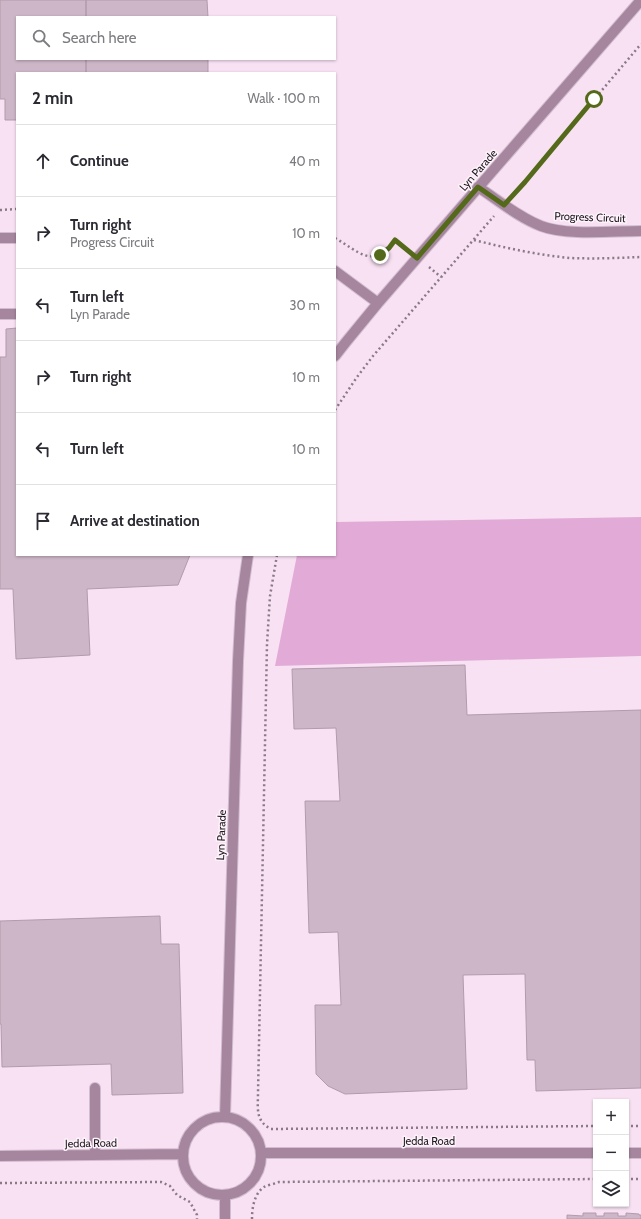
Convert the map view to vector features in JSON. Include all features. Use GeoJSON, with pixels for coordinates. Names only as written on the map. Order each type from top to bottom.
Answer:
{"type":"FeatureCollection","features":[{"type":"Feature","properties":{"kind":"street","name":"Lyn Parade"},"geometry":{"type":"LineString","coordinates":[[336,355],[378,303],[641,0]]}},
{"type":"Feature","properties":{"kind":"street","name":"Progress Circuit"},"geometry":{"type":"LineString","coordinates":[[478,187],[518,214],[541,226],[561,230],[641,231]]}},
{"type":"Feature","properties":{"kind":"street"},"geometry":{"type":"LineString","coordinates":[[0,238],[16,238]]}},
{"type":"Feature","properties":{"kind":"street"},"geometry":{"type":"LineString","coordinates":[[336,272],[378,303]]}},
{"type":"Feature","properties":{"kind":"street"},"geometry":{"type":"LineString","coordinates":[[0,314],[16,314]]}},
{"type":"Feature","properties":{"kind":"street","name":"Lyn Parade"},"geometry":{"type":"LineString","coordinates":[[225,1117],[238,661],[241,603],[248,556]]}},
{"type":"Feature","properties":{"kind":"street"},"geometry":{"type":"LineString","coordinates":[[95,1088],[95,1155]]}},
{"type":"Feature","properties":{"kind":"street"},"geometry":{"type":"LineString","coordinates":[[225,1117],[236,1119],[246,1124],[254,1132],[259,1142],[261,1153],[260,1166],[256,1177],[247,1186],[237,1192],[224,1195],[211,1194],[199,1188],[190,1179],[184,1167],[182,1154],[185,1142],[192,1131],[201,1123],[212,1118],[225,1117]]}},
{"type":"Feature","properties":{"kind":"street","name":"Jedda Road"},"geometry":{"type":"LineString","coordinates":[[261,1153],[593,1153]]}},
{"type":"Feature","properties":{"kind":"street"},"geometry":{"type":"LineString","coordinates":[[629,1153],[641,1153]]}},
{"type":"Feature","properties":{"kind":"street","name":"Jedda Road"},"geometry":{"type":"LineString","coordinates":[[0,1156],[182,1154]]}},
{"type":"Feature","properties":{"kind":"street"},"geometry":{"type":"LineString","coordinates":[[224,1195],[225,1219]]}},
{"type":"Feature","properties":{"kind":"path"},"geometry":{"type":"LineString","coordinates":[[336,408],[372,356],[474,240],[485,225],[525,182],[641,44]]}},
{"type":"Feature","properties":{"kind":"path"},"geometry":{"type":"LineString","coordinates":[[0,210],[16,210]]}},
{"type":"Feature","properties":{"kind":"path"},"geometry":{"type":"LineString","coordinates":[[336,239],[361,254],[372,257],[380,255],[389,248],[395,240],[441,277]]}},
{"type":"Feature","properties":{"kind":"path"},"geometry":{"type":"LineString","coordinates":[[474,240],[547,256],[572,258],[641,257]]}},
{"type":"Feature","properties":{"kind":"path"},"geometry":{"type":"LineString","coordinates":[[277,556],[270,596],[267,644],[258,1085],[258,1108],[263,1125],[271,1129],[593,1126]]}},
{"type":"Feature","properties":{"kind":"path"},"geometry":{"type":"LineString","coordinates":[[629,1126],[641,1126]]}},
{"type":"Feature","properties":{"kind":"path"},"geometry":{"type":"LineString","coordinates":[[252,1219],[252,1210],[257,1195],[264,1187],[279,1182],[593,1179]]}},
{"type":"Feature","properties":{"kind":"path"},"geometry":{"type":"LineString","coordinates":[[629,1179],[641,1179]]}},
{"type":"Feature","properties":{"kind":"path"},"geometry":{"type":"LineString","coordinates":[[0,1183],[162,1182],[170,1186],[177,1195],[190,1202],[197,1214],[197,1219]]}},
{"type":"Feature","properties":{"kind":"shaded area"},"geometry":{"type":"Polygon","coordinates":[[[641,517],[641,656],[275,666],[297,556],[336,556],[336,522],[641,517]]]}},
{"type":"Feature","properties":{"kind":"building"},"geometry":{"type":"Polygon","coordinates":[[[0,0],[86,0],[86,16],[16,16],[16,60],[86,60],[86,72],[16,72],[16,120],[5,120],[5,99],[0,99],[0,0]]]}},
{"type":"Feature","properties":{"kind":"building"},"geometry":{"type":"Polygon","coordinates":[[[86,0],[207,0],[208,16],[86,16],[86,0]]]}},
{"type":"Feature","properties":{"kind":"building"},"geometry":{"type":"Polygon","coordinates":[[[86,60],[208,60],[208,72],[86,72],[86,60]]]}},
{"type":"Feature","properties":{"kind":"building"},"geometry":{"type":"Polygon","coordinates":[[[16,328],[16,556],[190,556],[178,585],[87,589],[90,655],[16,659],[13,589],[0,589],[0,357],[6,357],[6,329],[16,328]]]}},
{"type":"Feature","properties":{"kind":"building"},"geometry":{"type":"Polygon","coordinates":[[[465,665],[467,715],[641,710],[641,1088],[536,1091],[535,1060],[527,1060],[525,974],[463,975],[467,1089],[345,1094],[328,1086],[316,1074],[315,1005],[341,1005],[338,932],[309,933],[305,801],[340,801],[336,728],[294,729],[292,669],[465,665]]]}},
{"type":"Feature","properties":{"kind":"building"},"geometry":{"type":"Polygon","coordinates":[[[160,916],[161,944],[179,944],[183,1093],[112,1095],[111,1064],[2,1067],[0,1024],[0,921],[160,916]]]}},
{"type":"Feature","properties":{"kind":"building"},"geometry":{"type":"Polygon","coordinates":[[[583,1213],[596,1213],[596,1216],[604,1216],[604,1213],[618,1213],[618,1216],[626,1216],[626,1213],[639,1214],[641,1215],[641,1219],[567,1219],[567,1215],[583,1216],[583,1213]]]}},
{"type":"Feature","properties":{"kind":"route"},"geometry":{"type":"LineString","coordinates":[[380,255],[389,248],[395,240],[417,258],[478,187],[504,205],[594,99]]}}]}
